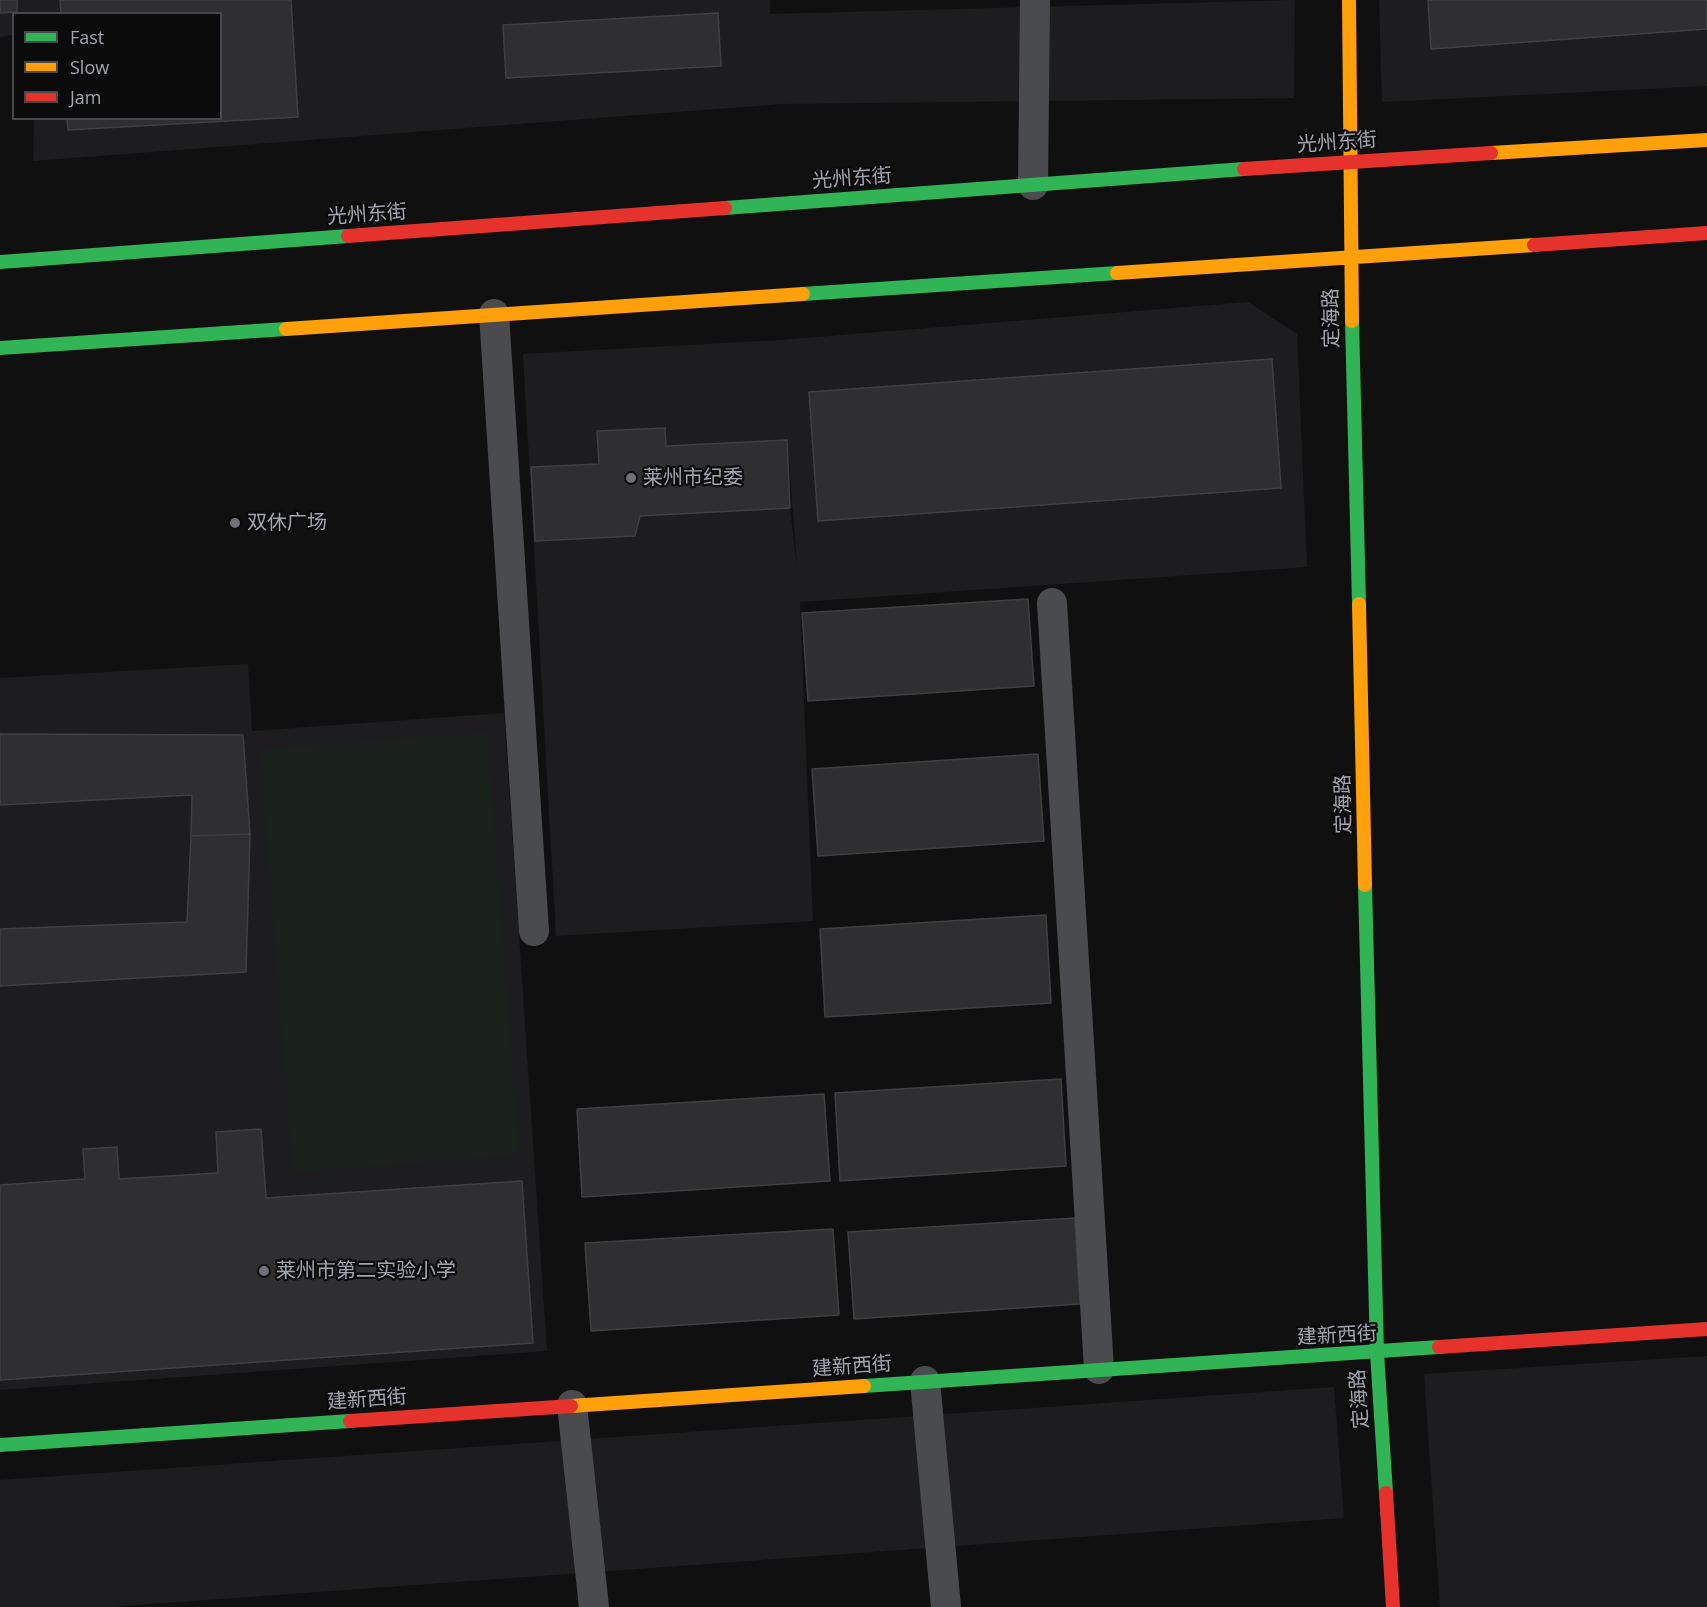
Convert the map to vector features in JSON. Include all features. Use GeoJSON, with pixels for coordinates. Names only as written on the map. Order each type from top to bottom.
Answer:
{"type":"FeatureCollection","features":[{"type":"Feature","properties":{"kind":"main road","name":"定海路"},"geometry":{"type":"LineString","coordinates":[[1348,0],[1350,257],[1377,1353],[1392,1607]]}},
{"type":"Feature","properties":{"kind":"main road","name":"光州东街"},"geometry":{"type":"LineString","coordinates":[[0,262],[1349,161],[1707,140]]}},
{"type":"Feature","properties":{"kind":"main road"},"geometry":{"type":"LineString","coordinates":[[0,348],[1707,233]]}},
{"type":"Feature","properties":{"kind":"main road","name":"建新西街"},"geometry":{"type":"LineString","coordinates":[[0,1445],[1707,1329]]}},
{"type":"Feature","properties":{"kind":"street"},"geometry":{"type":"LineString","coordinates":[[1033,184],[1035,0]]}},
{"type":"Feature","properties":{"kind":"street"},"geometry":{"type":"LineString","coordinates":[[494,314],[534,931]]}},
{"type":"Feature","properties":{"kind":"street"},"geometry":{"type":"LineString","coordinates":[[1052,603],[1099,1369]]}},
{"type":"Feature","properties":{"kind":"street"},"geometry":{"type":"LineString","coordinates":[[925,1381],[946,1607]]}},
{"type":"Feature","properties":{"kind":"street"},"geometry":{"type":"LineString","coordinates":[[572,1405],[594,1607]]}},
{"type":"Feature","properties":{"kind":"shaded area"},"geometry":{"type":"Polygon","coordinates":[[[0,0],[770,0],[770,14],[1295,0],[1294,98],[782,104],[33,161],[34,120],[222,120],[222,12],[12,12],[12,35],[0,37],[0,0]]]}},
{"type":"Feature","properties":{"kind":"shaded area"},"geometry":{"type":"Polygon","coordinates":[[[1379,0],[1707,0],[1707,86],[1382,102],[1379,0]]]}},
{"type":"Feature","properties":{"kind":"shaded area"},"geometry":{"type":"Polygon","coordinates":[[[1248,302],[1297,334],[1307,567],[800,602],[813,921],[556,936],[523,354],[780,340],[1248,302]],[[788,449],[790,508],[797,567],[788,449]]]}},
{"type":"Feature","properties":{"kind":"shaded area"},"geometry":{"type":"Polygon","coordinates":[[[248,664],[252,731],[504,713],[547,1351],[0,1390],[0,678],[248,664]]]}},
{"type":"Feature","properties":{"kind":"shaded area"},"geometry":{"type":"Polygon","coordinates":[[[487,732],[519,1155],[293,1173],[260,749],[487,732]]]}},
{"type":"Feature","properties":{"kind":"shaded area"},"geometry":{"type":"Polygon","coordinates":[[[1707,1356],[1707,1607],[1440,1607],[1424,1374],[1707,1356]]]}},
{"type":"Feature","properties":{"kind":"shaded area"},"geometry":{"type":"Polygon","coordinates":[[[1334,1387],[1344,1518],[110,1607],[0,1607],[0,1480],[1334,1387]]]}},
{"type":"Feature","properties":{"kind":"building"},"geometry":{"type":"Polygon","coordinates":[[[0,0],[17,0],[17,12],[0,13],[0,0]]]}},
{"type":"Feature","properties":{"kind":"building"},"geometry":{"type":"Polygon","coordinates":[[[60,0],[291,0],[298,117],[68,130],[67,120],[222,120],[222,12],[61,12],[60,0]]]}},
{"type":"Feature","properties":{"kind":"building"},"geometry":{"type":"Polygon","coordinates":[[[1428,0],[1707,0],[1707,29],[1431,49],[1428,0]]]}},
{"type":"Feature","properties":{"kind":"building"},"geometry":{"type":"Polygon","coordinates":[[[718,13],[721,66],[506,78],[503,25],[718,13]]]}},
{"type":"Feature","properties":{"kind":"building"},"geometry":{"type":"Polygon","coordinates":[[[1272,359],[1281,488],[818,521],[809,392],[1272,359]]]}},
{"type":"Feature","properties":{"kind":"building"},"geometry":{"type":"Polygon","coordinates":[[[665,428],[666,446],[787,440],[790,508],[640,516],[635,536],[535,541],[531,467],[599,464],[597,431],[665,428]]]}},
{"type":"Feature","properties":{"kind":"building"},"geometry":{"type":"Polygon","coordinates":[[[1028,599],[1034,686],[808,701],[802,613],[1028,599]]]}},
{"type":"Feature","properties":{"kind":"building"},"geometry":{"type":"Polygon","coordinates":[[[0,734],[243,735],[250,834],[191,836],[192,795],[0,805],[0,734]]]}},
{"type":"Feature","properties":{"kind":"building"},"geometry":{"type":"Polygon","coordinates":[[[1038,754],[1044,841],[818,856],[812,769],[1038,754]]]}},
{"type":"Feature","properties":{"kind":"building"},"geometry":{"type":"Polygon","coordinates":[[[250,834],[246,972],[0,986],[0,929],[187,922],[191,836],[250,834]]]}},
{"type":"Feature","properties":{"kind":"building"},"geometry":{"type":"Polygon","coordinates":[[[1046,915],[1051,1003],[825,1017],[820,929],[1046,915]]]}},
{"type":"Feature","properties":{"kind":"building"},"geometry":{"type":"Polygon","coordinates":[[[1061,1079],[1066,1166],[840,1181],[835,1093],[1061,1079]]]}},
{"type":"Feature","properties":{"kind":"building"},"geometry":{"type":"Polygon","coordinates":[[[824,1094],[830,1181],[582,1197],[577,1109],[824,1094]]]}},
{"type":"Feature","properties":{"kind":"building","name":"莱州市第二实验小学"},"geometry":{"type":"Polygon","coordinates":[[[261,1129],[266,1198],[522,1181],[533,1343],[0,1380],[0,1185],[85,1179],[83,1149],[117,1147],[119,1179],[218,1173],[216,1132],[261,1129]]]}},
{"type":"Feature","properties":{"kind":"building"},"geometry":{"type":"Polygon","coordinates":[[[1075,1218],[1080,1304],[854,1319],[848,1232],[1075,1218]]]}},
{"type":"Feature","properties":{"kind":"building"},"geometry":{"type":"Polygon","coordinates":[[[833,1229],[839,1315],[591,1331],[585,1243],[833,1229]]]}},
{"type":"Feature","properties":{"kind":"traffic: fast"},"geometry":{"type":"LineString","coordinates":[[725,208],[1244,169]]}},
{"type":"Feature","properties":{"kind":"traffic: fast"},"geometry":{"type":"LineString","coordinates":[[0,262],[348,236]]}},
{"type":"Feature","properties":{"kind":"traffic: fast"},"geometry":{"type":"LineString","coordinates":[[803,294],[1117,273]]}},
{"type":"Feature","properties":{"kind":"traffic: fast"},"geometry":{"type":"LineString","coordinates":[[1352,321],[1359,604]]}},
{"type":"Feature","properties":{"kind":"traffic: fast"},"geometry":{"type":"LineString","coordinates":[[0,348],[286,329]]}},
{"type":"Feature","properties":{"kind":"traffic: fast"},"geometry":{"type":"LineString","coordinates":[[1365,885],[1377,1353],[1386,1493]]}},
{"type":"Feature","properties":{"kind":"traffic: fast"},"geometry":{"type":"LineString","coordinates":[[864,1386],[1439,1347]]}},
{"type":"Feature","properties":{"kind":"traffic: fast"},"geometry":{"type":"LineString","coordinates":[[0,1445],[350,1421]]}},
{"type":"Feature","properties":{"kind":"traffic: slow"},"geometry":{"type":"LineString","coordinates":[[1349,0],[1352,321]]}},
{"type":"Feature","properties":{"kind":"traffic: slow"},"geometry":{"type":"LineString","coordinates":[[1491,153],[1707,140]]}},
{"type":"Feature","properties":{"kind":"traffic: slow"},"geometry":{"type":"LineString","coordinates":[[1117,273],[1534,245]]}},
{"type":"Feature","properties":{"kind":"traffic: slow"},"geometry":{"type":"LineString","coordinates":[[286,329],[803,294]]}},
{"type":"Feature","properties":{"kind":"traffic: slow"},"geometry":{"type":"LineString","coordinates":[[1359,604],[1365,885]]}},
{"type":"Feature","properties":{"kind":"traffic: slow"},"geometry":{"type":"LineString","coordinates":[[571,1406],[864,1386]]}},
{"type":"Feature","properties":{"kind":"traffic: jam"},"geometry":{"type":"LineString","coordinates":[[1244,169],[1491,153]]}},
{"type":"Feature","properties":{"kind":"traffic: jam"},"geometry":{"type":"LineString","coordinates":[[348,236],[725,208]]}},
{"type":"Feature","properties":{"kind":"traffic: jam"},"geometry":{"type":"LineString","coordinates":[[1534,245],[1707,233]]}},
{"type":"Feature","properties":{"kind":"traffic: jam"},"geometry":{"type":"LineString","coordinates":[[1439,1347],[1707,1329]]}},
{"type":"Feature","properties":{"kind":"traffic: jam"},"geometry":{"type":"LineString","coordinates":[[350,1421],[571,1406]]}},
{"type":"Feature","properties":{"kind":"traffic: jam"},"geometry":{"type":"LineString","coordinates":[[1386,1493],[1393,1607]]}},
{"type":"Feature","properties":{"kind":"place","name":"莱州市纪委"},"geometry":{"type":"Point","coordinates":[631,478]}},
{"type":"Feature","properties":{"kind":"place","name":"双休广场"},"geometry":{"type":"Point","coordinates":[235,523]}},
{"type":"Feature","properties":{"kind":"place","name":"莱州市第二实验小学"},"geometry":{"type":"Point","coordinates":[264,1271]}}]}
